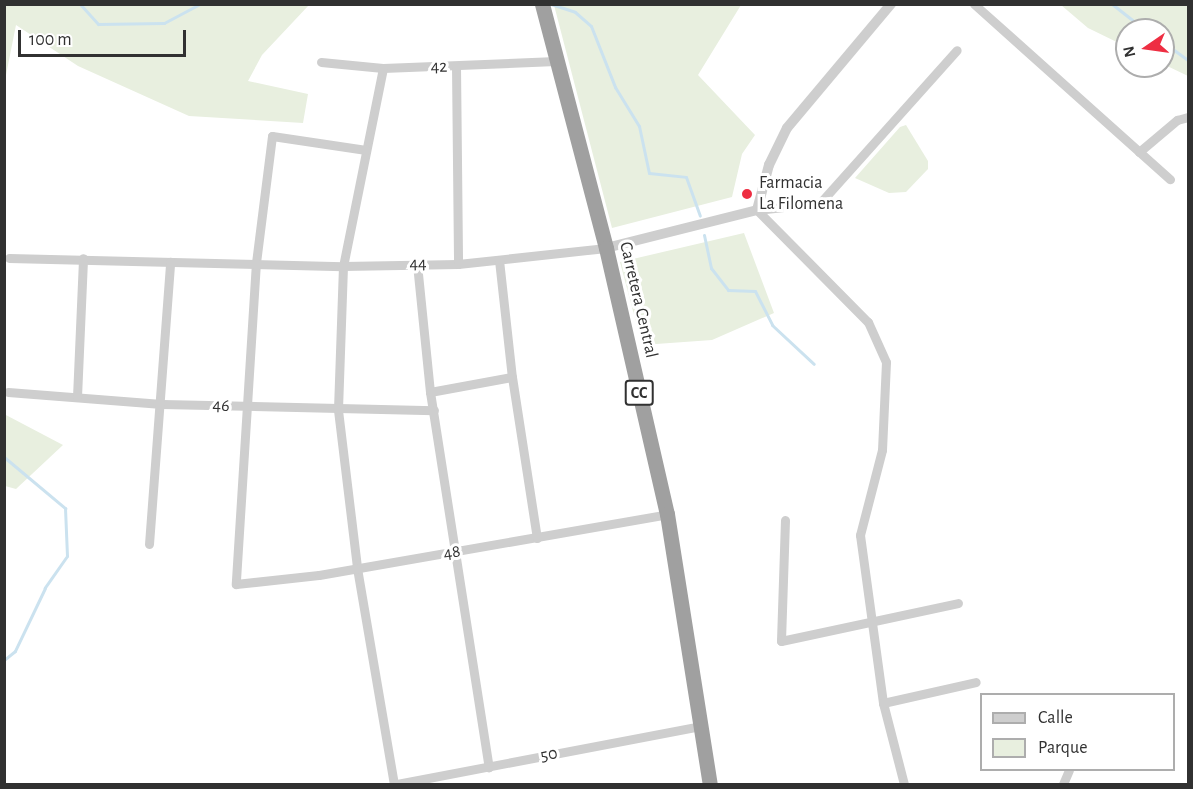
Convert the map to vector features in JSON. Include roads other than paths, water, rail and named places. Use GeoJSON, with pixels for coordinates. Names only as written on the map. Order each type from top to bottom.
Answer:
{"type":"FeatureCollection","features":[{"type":"Feature","properties":{"kind":"highway","name":"Carretera Central"},"geometry":{"type":"LineString","coordinates":[[542,6],[606,248],[667,514],[710,784]]}},
{"type":"Feature","properties":{"kind":"street"},"geometry":{"type":"LineString","coordinates":[[974,4],[1170,179]]}},
{"type":"Feature","properties":{"kind":"street"},"geometry":{"type":"LineString","coordinates":[[890,5],[787,128],[769,165],[757,210],[868,322],[886,362],[882,450],[860,535],[870,623],[883,703],[904,784]]}},
{"type":"Feature","properties":{"kind":"street","name":"44"},"geometry":{"type":"LineString","coordinates":[[9,258],[256,262],[343,266],[458,264],[606,248],[757,210],[820,203],[957,50]]}},
{"type":"Feature","properties":{"kind":"street","name":"42"},"geometry":{"type":"LineString","coordinates":[[321,62],[383,68],[556,62]]}},
{"type":"Feature","properties":{"kind":"street"},"geometry":{"type":"LineString","coordinates":[[456,66],[458,264]]}},
{"type":"Feature","properties":{"kind":"street"},"geometry":{"type":"LineString","coordinates":[[383,68],[343,266],[338,410],[357,568],[395,784]]}},
{"type":"Feature","properties":{"kind":"street"},"geometry":{"type":"LineString","coordinates":[[1139,152],[1177,120],[1188,117]]}},
{"type":"Feature","properties":{"kind":"street"},"geometry":{"type":"LineString","coordinates":[[245,407],[256,262],[272,136],[366,150]]}},
{"type":"Feature","properties":{"kind":"street"},"geometry":{"type":"LineString","coordinates":[[77,397],[83,258]]}},
{"type":"Feature","properties":{"kind":"street"},"geometry":{"type":"LineString","coordinates":[[499,260],[512,377],[537,538]]}},
{"type":"Feature","properties":{"kind":"street"},"geometry":{"type":"LineString","coordinates":[[149,544],[162,404],[170,262]]}},
{"type":"Feature","properties":{"kind":"street"},"geometry":{"type":"LineString","coordinates":[[417,264],[430,392],[489,767]]}},
{"type":"Feature","properties":{"kind":"street"},"geometry":{"type":"LineString","coordinates":[[430,392],[512,377]]}},
{"type":"Feature","properties":{"kind":"street","name":"46"},"geometry":{"type":"LineString","coordinates":[[8,392],[162,404],[338,410],[434,410]]}},
{"type":"Feature","properties":{"kind":"street","name":"48"},"geometry":{"type":"LineString","coordinates":[[245,407],[236,584],[456,552],[667,514]]}},
{"type":"Feature","properties":{"kind":"street"},"geometry":{"type":"LineString","coordinates":[[785,520],[781,641],[958,603]]}},
{"type":"Feature","properties":{"kind":"street"},"geometry":{"type":"LineString","coordinates":[[883,703],[975,682]]}},
{"type":"Feature","properties":{"kind":"street","name":"50"},"geometry":{"type":"LineString","coordinates":[[395,784],[702,726]]}},
{"type":"Feature","properties":{"kind":"waterway"},"geometry":{"type":"LineString","coordinates":[[80,4],[98,24],[164,23],[199,4]]}},
{"type":"Feature","properties":{"kind":"waterway"},"geometry":{"type":"LineString","coordinates":[[551,4],[575,12],[591,26],[615,87],[639,126],[649,173],[686,177],[700,216]]}},
{"type":"Feature","properties":{"kind":"waterway"},"geometry":{"type":"LineString","coordinates":[[1112,4],[1130,18]]}},
{"type":"Feature","properties":{"kind":"waterway"},"geometry":{"type":"LineString","coordinates":[[1175,51],[1188,60]]}},
{"type":"Feature","properties":{"kind":"waterway"},"geometry":{"type":"LineString","coordinates":[[704,235],[711,268],[728,290],[755,291],[772,325],[814,364]]}},
{"type":"Feature","properties":{"kind":"waterway"},"geometry":{"type":"LineString","coordinates":[[4,457],[65,508],[67,556],[45,588],[15,651],[4,660]]}},
{"type":"Feature","properties":{"kind":"place","name":"Farmacia La Filomena"},"geometry":{"type":"Point","coordinates":[747,194]}}]}
